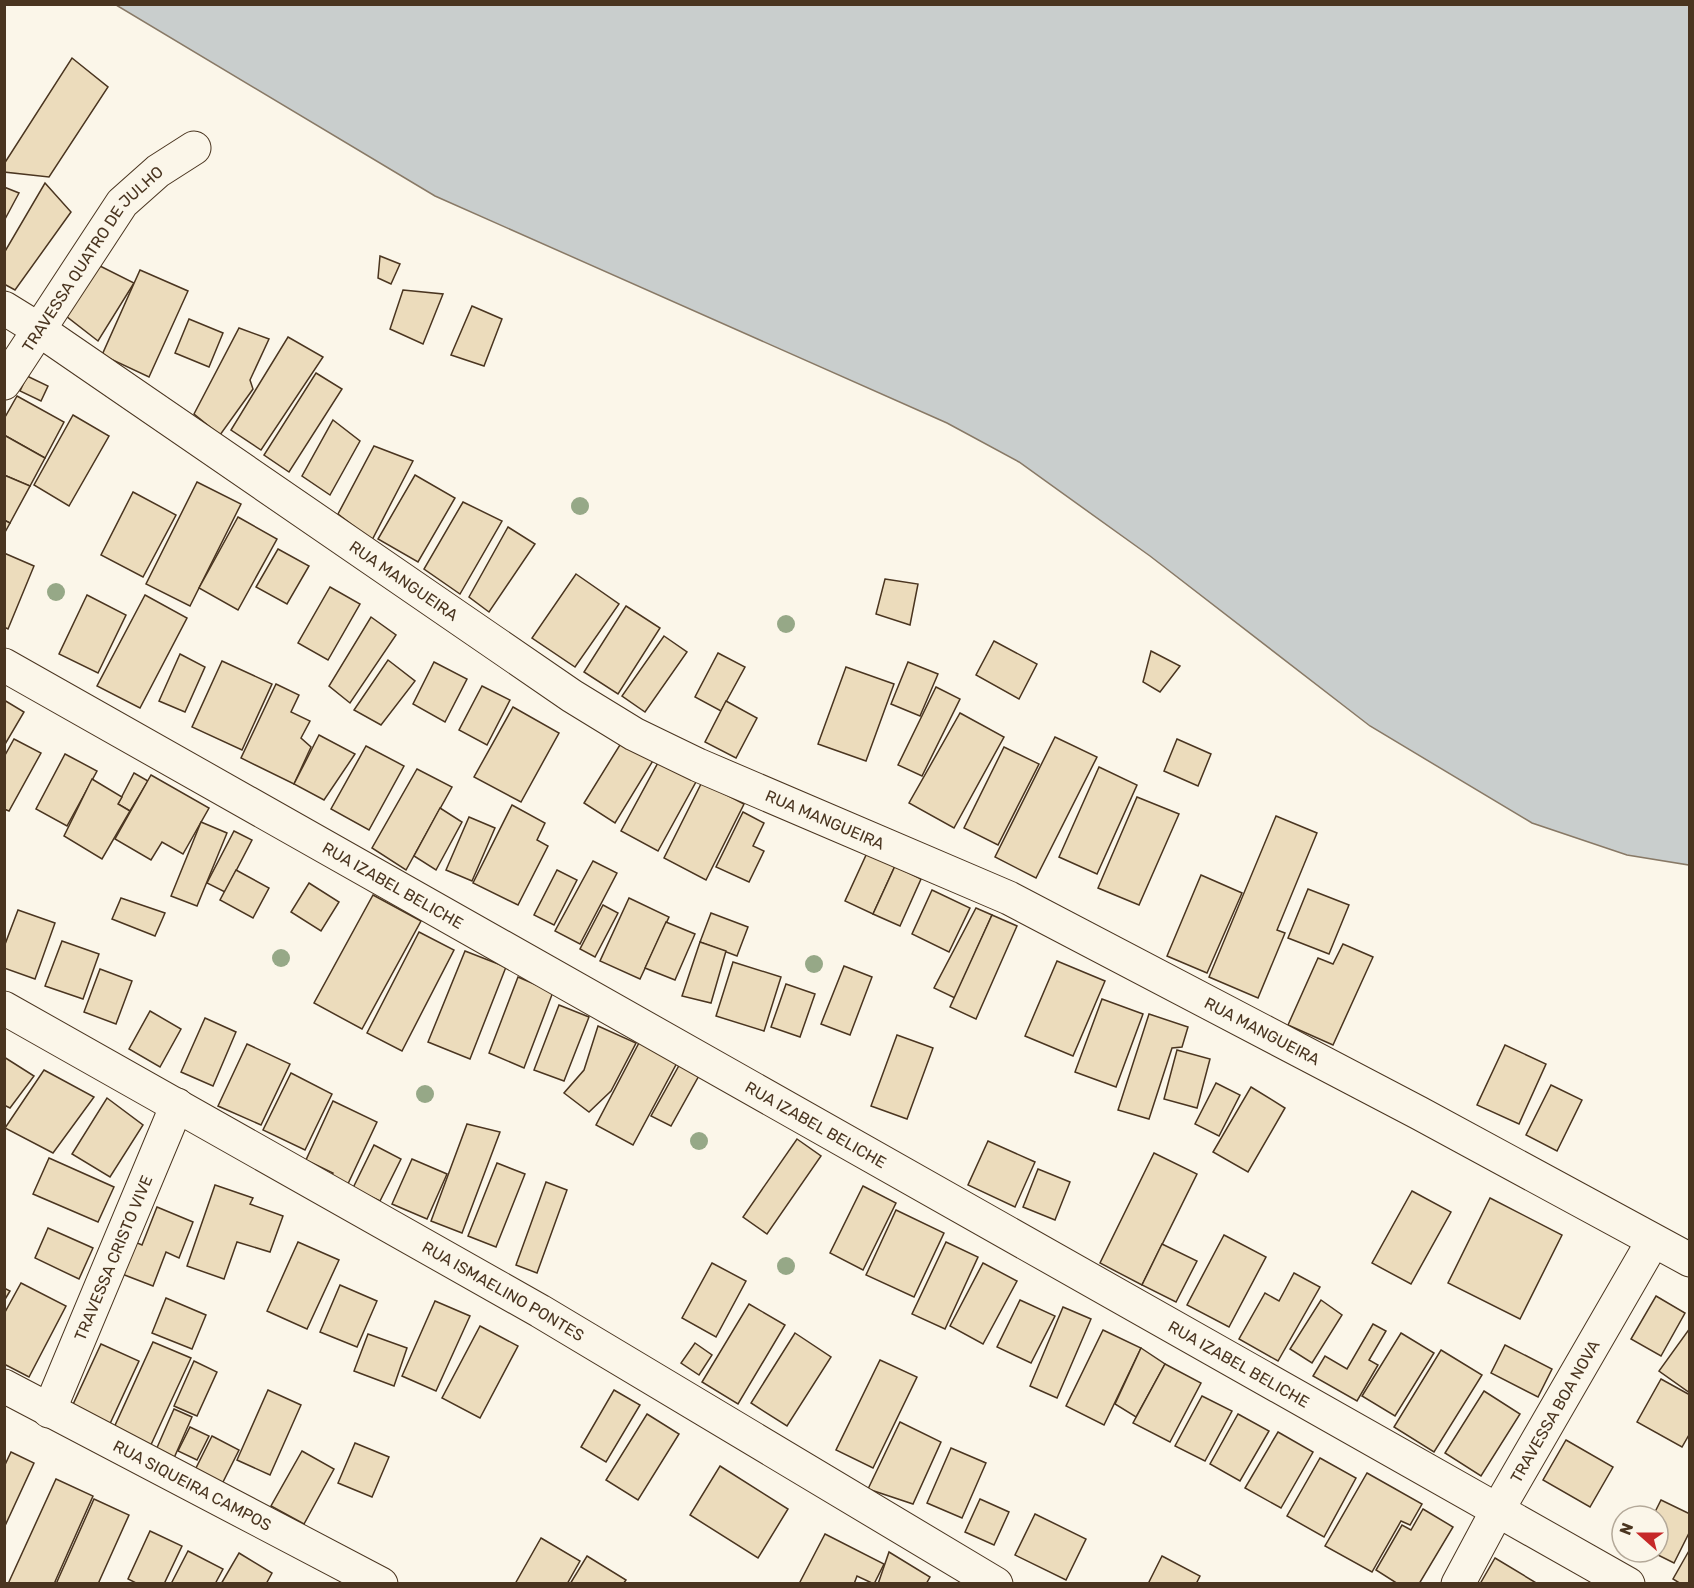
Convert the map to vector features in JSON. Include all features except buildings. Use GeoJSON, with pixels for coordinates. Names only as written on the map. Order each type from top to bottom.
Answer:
{"type":"FeatureCollection","features":[{"type":"Feature","properties":{"kind":"street","name":"TRAVESSA QUATRO DE JULHO"},"geometry":{"type":"LineString","coordinates":[[4,383],[122,203],[158,171],[194,148]]}},
{"type":"Feature","properties":{"kind":"street","name":"RUA MANGUEIRA"},"geometry":{"type":"LineString","coordinates":[[4,308],[38,329],[562,690],[634,734],[698,765],[1009,898],[1419,1113],[1689,1260]]}},
{"type":"Feature","properties":{"kind":"street","name":"RUA IZABEL BELICHE"},"geometry":{"type":"LineString","coordinates":[[4,665],[1628,1584]]}},
{"type":"Feature","properties":{"kind":"street","name":"RUA ISMAELINO PONTES"},"geometry":{"type":"LineString","coordinates":[[4,1008],[540,1311],[996,1584]]}},
{"type":"Feature","properties":{"kind":"street","name":"TRAVESSA CRISTO VIVE"},"geometry":{"type":"LineString","coordinates":[[49,1411],[177,1105]]}},
{"type":"Feature","properties":{"kind":"street","name":"TRAVESSA BOA NOVA"},"geometry":{"type":"LineString","coordinates":[[1458,1584],[1497,1511],[1653,1241]]}},
{"type":"Feature","properties":{"kind":"street","name":"RUA SIQUEIRA CAMPOS"},"geometry":{"type":"LineString","coordinates":[[4,1386],[381,1584]]}},
{"type":"Feature","properties":{"kind":"shaded area"},"geometry":{"type":"Polygon","coordinates":[[[116,5],[1689,5],[1689,865],[1627,855],[1532,823],[1370,726],[1150,556],[1019,462],[947,423],[435,196],[116,5]]]}}]}
